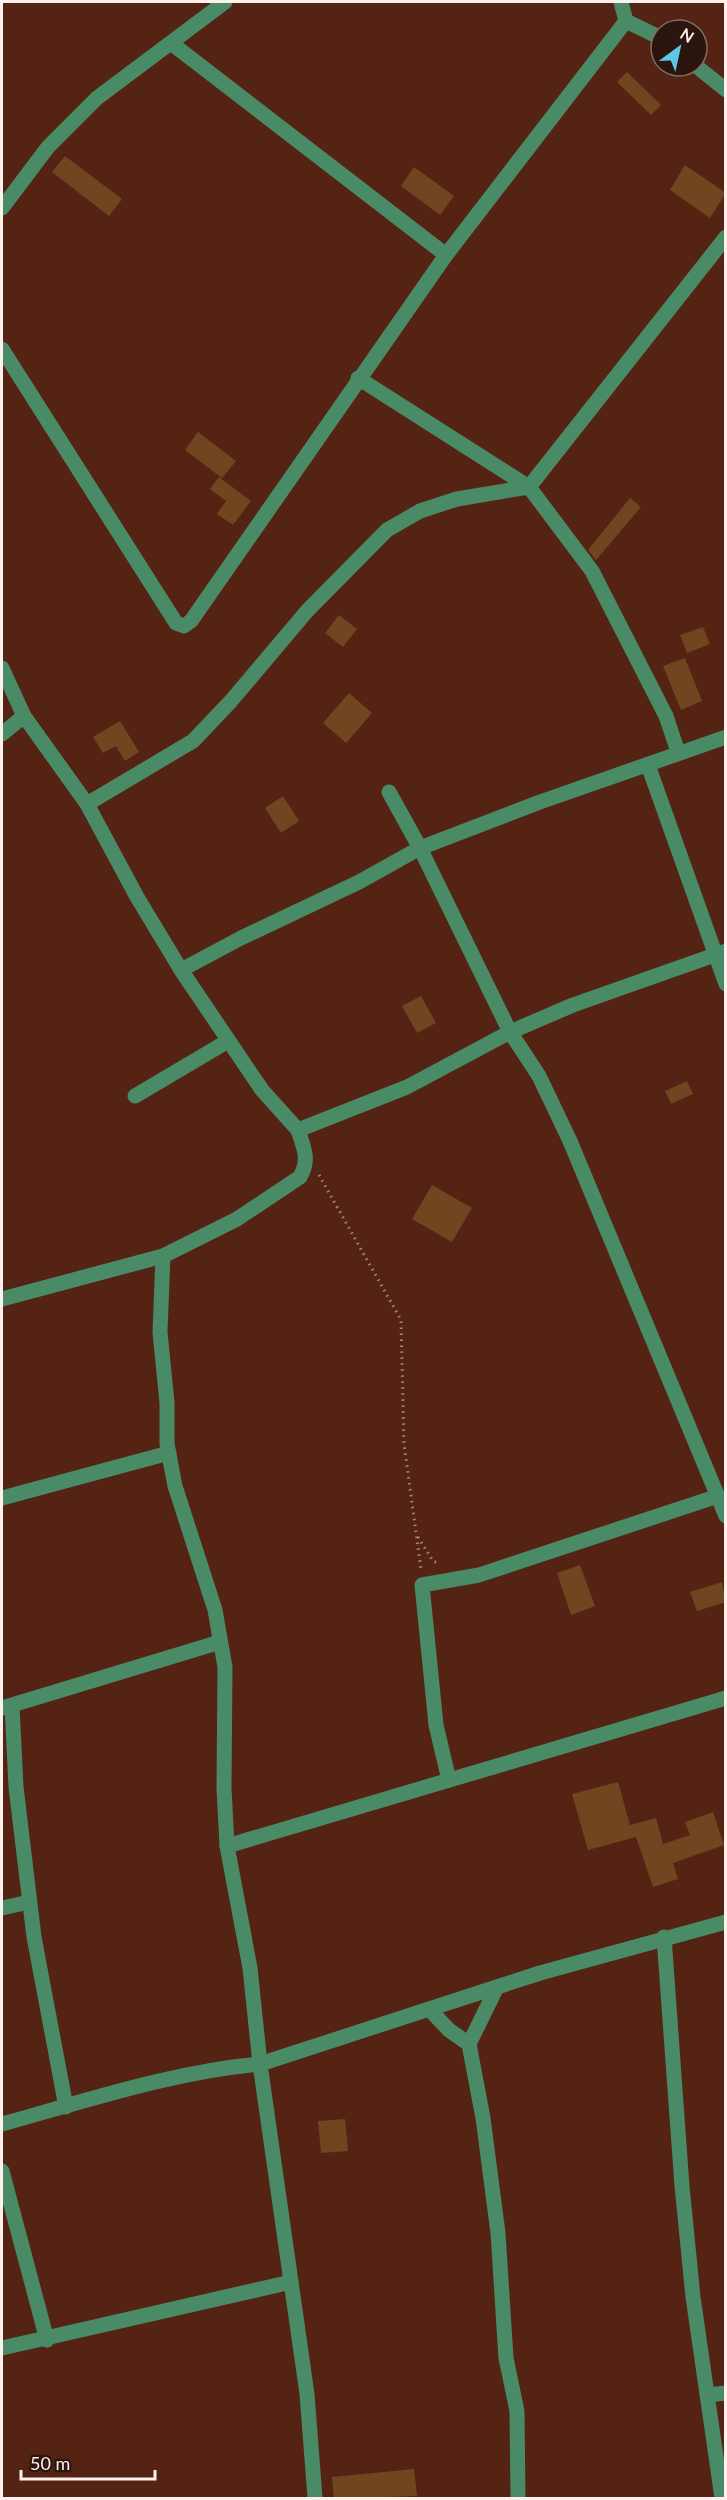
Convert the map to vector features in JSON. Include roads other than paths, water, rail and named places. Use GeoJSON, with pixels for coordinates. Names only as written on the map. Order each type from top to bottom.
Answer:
{"type":"FeatureCollection","features":[{"type":"Feature","properties":{"kind":"street"},"geometry":{"type":"LineString","coordinates":[[2,208],[48,147],[97,98],[225,2]]}},
{"type":"Feature","properties":{"kind":"street"},"geometry":{"type":"LineString","coordinates":[[621,2],[626,21],[649,32]]}},
{"type":"Feature","properties":{"kind":"street"},"geometry":{"type":"LineString","coordinates":[[2,350],[176,623],[184,626],[191,621],[358,378],[446,255],[626,21]]}},
{"type":"Feature","properties":{"kind":"street"},"geometry":{"type":"LineString","coordinates":[[171,43],[446,255]]}},
{"type":"Feature","properties":{"kind":"street"},"geometry":{"type":"LineString","coordinates":[[709,76],[726,90]]}},
{"type":"Feature","properties":{"kind":"street"},"geometry":{"type":"LineString","coordinates":[[87,804],[193,741],[231,701],[307,611],[387,530],[420,511],[457,500],[529,487],[726,237]]}},
{"type":"Feature","properties":{"kind":"street"},"geometry":{"type":"LineString","coordinates":[[358,378],[529,487],[592,572],[666,716],[678,752]]}},
{"type":"Feature","properties":{"kind":"street"},"geometry":{"type":"LineString","coordinates":[[2,668],[24,716],[87,804],[137,897],[181,970],[262,1090],[298,1130],[306,1156],[306,1167],[300,1177],[290,1186],[237,1219],[163,1256],[2,1299]]}},
{"type":"Feature","properties":{"kind":"street"},"geometry":{"type":"LineString","coordinates":[[2,734],[24,716]]}},
{"type":"Feature","properties":{"kind":"street"},"geometry":{"type":"LineString","coordinates":[[181,970],[241,938],[359,882],[420,848],[540,801],[726,737]]}},
{"type":"Feature","properties":{"kind":"street"},"geometry":{"type":"LineString","coordinates":[[648,765],[721,953],[726,984]]}},
{"type":"Feature","properties":{"kind":"street"},"geometry":{"type":"LineString","coordinates":[[389,792],[420,848],[510,1032],[539,1076],[570,1141],[726,1516]]}},
{"type":"Feature","properties":{"kind":"street"},"geometry":{"type":"LineString","coordinates":[[298,1130],[423,1080],[510,1032],[646,977],[721,953]]}},
{"type":"Feature","properties":{"kind":"street"},"geometry":{"type":"LineString","coordinates":[[135,1096],[228,1041]]}},
{"type":"Feature","properties":{"kind":"street"},"geometry":{"type":"LineString","coordinates":[[163,1256],[160,1332],[169,1453],[180,1504],[215,1610],[220,1641],[225,1677],[224,1788],[227,1846],[250,1968],[260,2064],[307,2394],[315,2499]]}},
{"type":"Feature","properties":{"kind":"street"},"geometry":{"type":"LineString","coordinates":[[2,1498],[169,1453]]}},
{"type":"Feature","properties":{"kind":"street"},"geometry":{"type":"LineString","coordinates":[[449,1780],[436,1725],[422,1585],[479,1575],[718,1496]]}},
{"type":"Feature","properties":{"kind":"street"},"geometry":{"type":"LineString","coordinates":[[66,2107],[29,1902],[7,1707],[220,1641]]}},
{"type":"Feature","properties":{"kind":"street"},"geometry":{"type":"LineString","coordinates":[[227,1846],[726,1698]]}},
{"type":"Feature","properties":{"kind":"street"},"geometry":{"type":"LineString","coordinates":[[2,1908],[29,1902]]}},
{"type":"Feature","properties":{"kind":"street"},"geometry":{"type":"LineString","coordinates":[[2,2124],[154,2084],[235,2066],[260,2064],[540,1973],[664,1937],[726,1922]]}},
{"type":"Feature","properties":{"kind":"street"},"geometry":{"type":"LineString","coordinates":[[664,1937],[682,2186],[722,2499]]}},
{"type":"Feature","properties":{"kind":"street"},"geometry":{"type":"LineString","coordinates":[[496,1989],[469,2044],[483,2118],[498,2233],[506,2358],[518,2411],[518,2499]]}},
{"type":"Feature","properties":{"kind":"street"},"geometry":{"type":"LineString","coordinates":[[429,2009],[449,2030],[469,2044]]}},
{"type":"Feature","properties":{"kind":"street"},"geometry":{"type":"LineString","coordinates":[[2,2171],[47,2340]]}},
{"type":"Feature","properties":{"kind":"street"},"geometry":{"type":"LineString","coordinates":[[2,2348],[47,2340],[291,2282]]}},
{"type":"Feature","properties":{"kind":"street"},"geometry":{"type":"LineString","coordinates":[[707,2395],[726,2393]]}}]}
